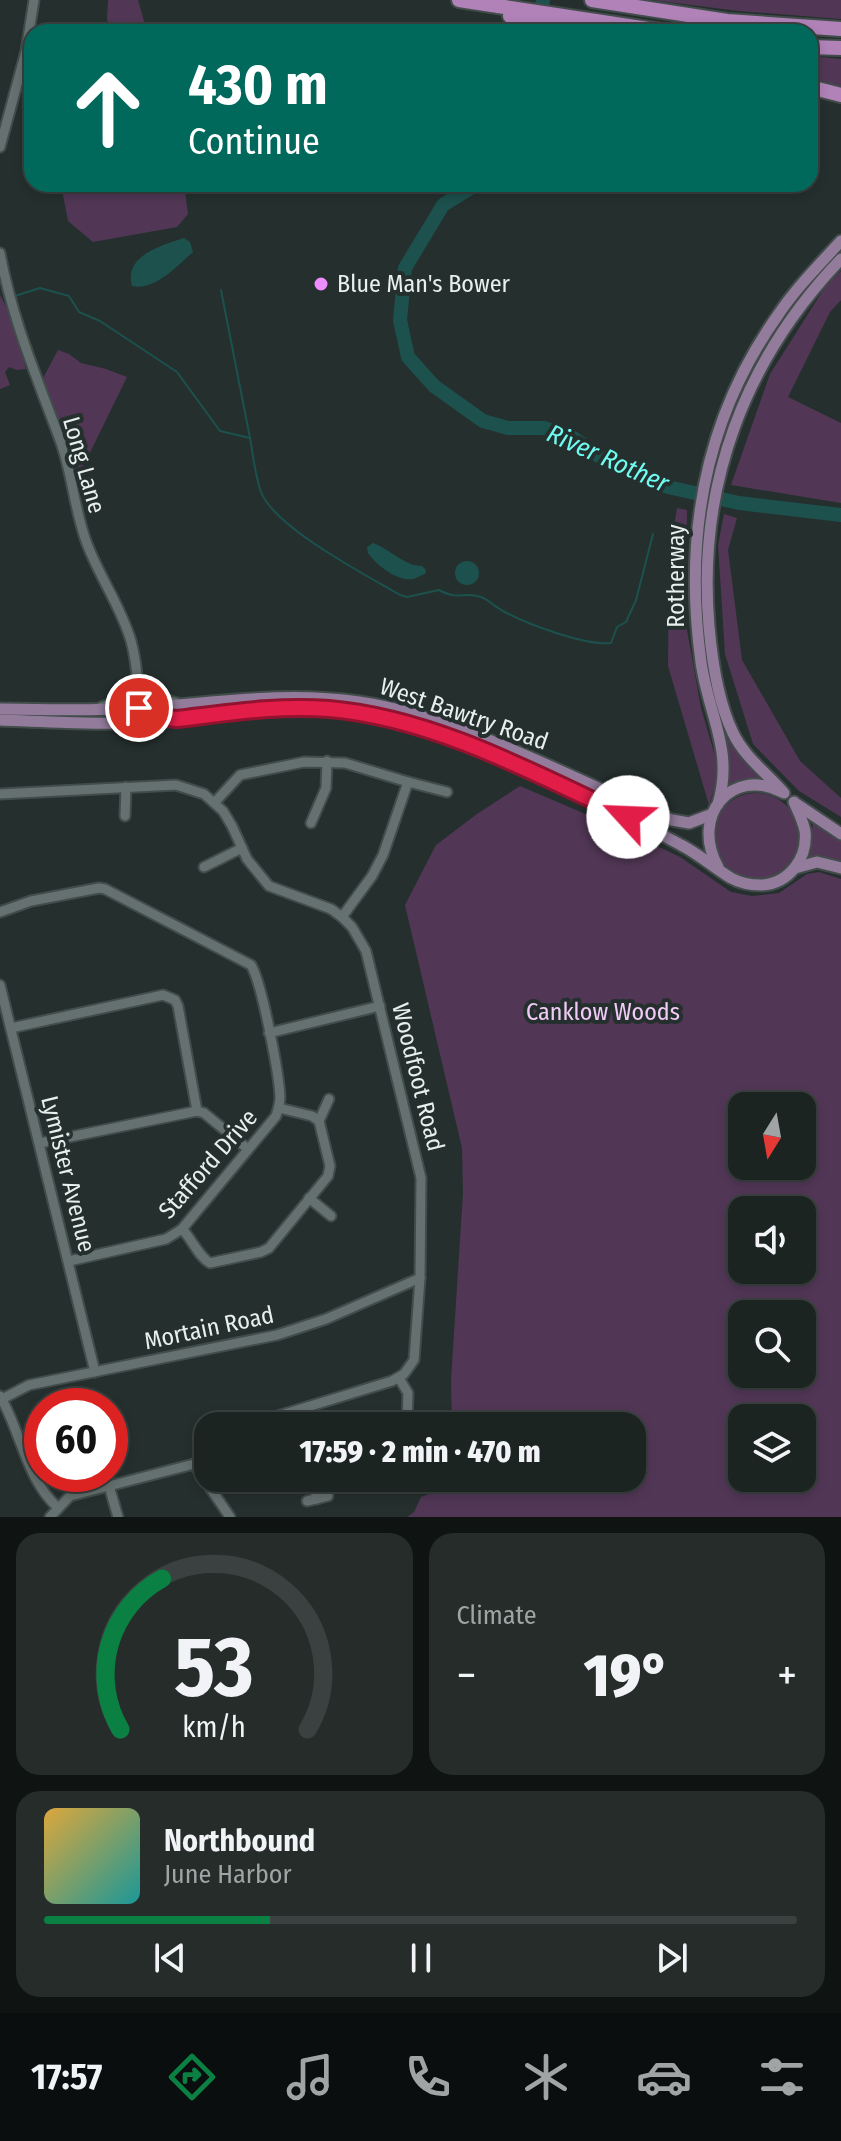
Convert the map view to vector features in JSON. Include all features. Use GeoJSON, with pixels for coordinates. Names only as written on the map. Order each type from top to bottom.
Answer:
{"type":"FeatureCollection","features":[{"type":"Feature","properties":{"kind":"highway"},"geometry":{"type":"LineString","coordinates":[[452,0],[578,24]]}},
{"type":"Feature","properties":{"kind":"highway"},"geometry":{"type":"LineString","coordinates":[[459,0],[526,16]]}},
{"type":"Feature","properties":{"kind":"highway"},"geometry":{"type":"LineString","coordinates":[[592,0],[727,21],[770,24]]}},
{"type":"Feature","properties":{"kind":"highway"},"geometry":{"type":"LineString","coordinates":[[818,27],[841,29]]}},
{"type":"Feature","properties":{"kind":"highway"},"geometry":{"type":"LineString","coordinates":[[818,47],[841,48]]}},
{"type":"Feature","properties":{"kind":"highway"},"geometry":{"type":"LineString","coordinates":[[818,89],[841,95]]}},
{"type":"Feature","properties":{"kind":"main road","name":"Rotherway"},"geometry":{"type":"LineString","coordinates":[[784,793],[747,755],[727,718],[711,644],[704,481],[723,419],[757,347],[792,296],[841,241]]}},
{"type":"Feature","properties":{"kind":"main road","name":"Rotherway"},"geometry":{"type":"LineString","coordinates":[[718,804],[725,763],[703,674],[694,607],[694,568],[705,515],[749,388],[796,311],[841,259]]}},
{"type":"Feature","properties":{"kind":"main road","name":"West Bawtry Road"},"geometry":{"type":"LineString","coordinates":[[0,709],[91,710],[288,697],[362,702],[463,732],[681,822],[697,821],[710,815]]}},
{"type":"Feature","properties":{"kind":"main road","name":"West Bawtry Road"},"geometry":{"type":"LineString","coordinates":[[0,720],[103,724],[293,707],[364,714],[412,726],[466,745],[632,819],[698,854],[720,870]]}},
{"type":"Feature","properties":{"kind":"main road"},"geometry":{"type":"LineString","coordinates":[[841,834],[784,793],[767,787],[750,786],[735,790],[718,804],[710,815],[708,840],[720,870],[741,882],[759,885],[777,881],[795,868],[817,862],[841,868]]}},
{"type":"Feature","properties":{"kind":"main road"},"geometry":{"type":"LineString","coordinates":[[620,797],[621,805],[632,819]]}},
{"type":"Feature","properties":{"kind":"main road"},"geometry":{"type":"LineString","coordinates":[[794,802],[805,830],[802,857],[795,868]]}},
{"type":"Feature","properties":{"kind":"street"},"geometry":{"type":"LineString","coordinates":[[30,24],[34,0]]}},
{"type":"Feature","properties":{"kind":"street"},"geometry":{"type":"LineString","coordinates":[[0,147],[24,58]]}},
{"type":"Feature","properties":{"kind":"street","name":"Long Lane"},"geometry":{"type":"LineString","coordinates":[[0,253],[7,291],[29,362],[61,442],[87,545],[131,639],[139,708]]}},
{"type":"Feature","properties":{"kind":"street"},"geometry":{"type":"LineString","coordinates":[[91,710],[120,701],[138,684],[161,699],[184,704]]}},
{"type":"Feature","properties":{"kind":"street"},"geometry":{"type":"LineString","coordinates":[[139,708],[158,717],[177,719]]}},
{"type":"Feature","properties":{"kind":"street"},"geometry":{"type":"LineString","coordinates":[[311,823],[326,788],[327,761]]}},
{"type":"Feature","properties":{"kind":"street"},"geometry":{"type":"LineString","coordinates":[[0,794],[176,785],[204,794],[215,802],[233,780],[248,772],[327,761],[361,766],[447,792]]}},
{"type":"Feature","properties":{"kind":"street"},"geometry":{"type":"LineString","coordinates":[[342,917],[372,876],[383,855],[408,782]]}},
{"type":"Feature","properties":{"kind":"street"},"geometry":{"type":"LineString","coordinates":[[125,816],[126,787]]}},
{"type":"Feature","properties":{"kind":"street","name":"Woodfoot Road"},"geometry":{"type":"LineString","coordinates":[[215,802],[232,826],[257,874],[269,886],[331,909],[352,927],[366,951],[420,1169],[420,1278],[414,1360],[399,1378]]}},
{"type":"Feature","properties":{"kind":"street"},"geometry":{"type":"LineString","coordinates":[[204,867],[242,848]]}},
{"type":"Feature","properties":{"kind":"street"},"geometry":{"type":"LineString","coordinates":[[0,912],[31,901],[105,889],[251,965],[258,979],[269,1033],[280,1094],[279,1108],[312,1116],[319,1121]]}},
{"type":"Feature","properties":{"kind":"street","name":"Lymister Avenue"},"geometry":{"type":"LineString","coordinates":[[0,985],[95,1372]]}},
{"type":"Feature","properties":{"kind":"street"},"geometry":{"type":"LineString","coordinates":[[11,1028],[169,996],[178,1006],[197,1111]]}},
{"type":"Feature","properties":{"kind":"street"},"geometry":{"type":"LineString","coordinates":[[269,1033],[380,1006]]}},
{"type":"Feature","properties":{"kind":"street"},"geometry":{"type":"LineString","coordinates":[[182,1229],[202,1258],[210,1263],[266,1250],[330,1171],[319,1121],[329,1099]]}},
{"type":"Feature","properties":{"kind":"street","name":"Stafford Drive"},"geometry":{"type":"LineString","coordinates":[[69,1261],[166,1239],[182,1229],[276,1116],[279,1108]]}},
{"type":"Feature","properties":{"kind":"street"},"geometry":{"type":"LineString","coordinates":[[40,1143],[197,1111],[204,1113],[248,1149]]}},
{"type":"Feature","properties":{"kind":"street"},"geometry":{"type":"LineString","coordinates":[[309,1198],[331,1216]]}},
{"type":"Feature","properties":{"kind":"street","name":"Mortain Road"},"geometry":{"type":"LineString","coordinates":[[1,1397],[29,1385],[277,1335],[326,1319],[420,1278]]}},
{"type":"Feature","properties":{"kind":"street"},"geometry":{"type":"LineString","coordinates":[[296,1412],[399,1378],[408,1393],[407,1412]]}},
{"type":"Feature","properties":{"kind":"street"},"geometry":{"type":"LineString","coordinates":[[1,1397],[13,1420],[32,1475],[57,1507]]}},
{"type":"Feature","properties":{"kind":"street"},"geometry":{"type":"LineString","coordinates":[[128,1481],[194,1464]]}},
{"type":"Feature","properties":{"kind":"street"},"geometry":{"type":"LineString","coordinates":[[50,1517],[70,1496],[86,1492]]}},
{"type":"Feature","properties":{"kind":"street"},"geometry":{"type":"LineString","coordinates":[[111,1492],[118,1517]]}},
{"type":"Feature","properties":{"kind":"street"},"geometry":{"type":"LineString","coordinates":[[213,1492],[230,1517]]}},
{"type":"Feature","properties":{"kind":"street"},"geometry":{"type":"LineString","coordinates":[[316,1492],[318,1499]]}},
{"type":"Feature","properties":{"kind":"green space"},"geometry":{"type":"Polygon","coordinates":[[[108,0],[138,0],[145,24],[108,24],[108,0]]]}},
{"type":"Feature","properties":{"kind":"green space"},"geometry":{"type":"Polygon","coordinates":[[[651,0],[841,0],[841,19],[739,11],[651,0]]]}},
{"type":"Feature","properties":{"kind":"green space"},"geometry":{"type":"Polygon","coordinates":[[[818,57],[841,59],[841,92],[818,86],[818,57]]]}},
{"type":"Feature","properties":{"kind":"green space"},"geometry":{"type":"Polygon","coordinates":[[[63,192],[185,192],[188,214],[177,227],[93,242],[68,221],[63,192]]]}},
{"type":"Feature","properties":{"kind":"green space"},"geometry":{"type":"Polygon","coordinates":[[[841,271],[841,300],[830,312],[788,397],[841,423],[841,503],[731,485],[770,374],[827,284],[841,271]]]}},
{"type":"Feature","properties":{"kind":"green space"},"geometry":{"type":"Polygon","coordinates":[[[0,295],[9,312],[26,369],[9,367],[5,372],[10,385],[0,389],[0,295]]]}},
{"type":"Feature","properties":{"kind":"green space"},"geometry":{"type":"Polygon","coordinates":[[[58,350],[81,363],[127,377],[78,477],[42,380],[58,350]]]}},
{"type":"Feature","properties":{"kind":"green space"},"geometry":{"type":"Polygon","coordinates":[[[677,508],[687,510],[686,625],[701,708],[717,763],[709,805],[668,666],[669,559],[677,508]]]}},
{"type":"Feature","properties":{"kind":"green space"},"geometry":{"type":"Polygon","coordinates":[[[724,514],[737,518],[728,550],[742,660],[800,761],[841,798],[841,817],[799,791],[753,744],[725,654],[718,545],[724,514]]]}},
{"type":"Feature","properties":{"kind":"green space"},"geometry":{"type":"Polygon","coordinates":[[[721,726],[724,726],[748,764],[766,780],[746,781],[728,787],[729,769],[721,726]]]}},
{"type":"Feature","properties":{"kind":"green space","name":"Canklow Woods"},"geometry":{"type":"Polygon","coordinates":[[[520,786],[680,857],[731,892],[752,896],[779,893],[807,874],[819,872],[841,879],[841,1517],[407,1517],[414,1512],[421,1497],[435,1492],[646,1492],[646,1412],[452,1412],[463,1193],[462,1148],[405,905],[436,845],[520,786]]]}},
{"type":"Feature","properties":{"kind":"green space"},"geometry":{"type":"Polygon","coordinates":[[[756,793],[780,800],[792,812],[799,836],[792,860],[780,872],[756,879],[732,872],[720,860],[713,836],[720,812],[732,800],[756,793]]]}},
{"type":"Feature","properties":{"kind":"green space"},"geometry":{"type":"Polygon","coordinates":[[[813,823],[841,841],[841,863],[825,858],[808,858],[813,823]]]}},
{"type":"Feature","properties":{"kind":"water"},"geometry":{"type":"Polygon","coordinates":[[[184,238],[190,242],[193,252],[157,281],[141,287],[132,286],[133,267],[139,259],[156,248],[184,238]]]}},
{"type":"Feature","properties":{"kind":"water"},"geometry":{"type":"Polygon","coordinates":[[[373,543],[409,563],[422,566],[425,574],[407,579],[388,572],[368,553],[367,547],[373,543]]]}},
{"type":"Feature","properties":{"kind":"water"},"geometry":{"type":"Polygon","coordinates":[[[467,561],[478,568],[479,573],[472,584],[467,585],[456,578],[455,573],[462,562],[467,561]]]}},
{"type":"Feature","properties":{"kind":"waterway","name":"River Rother"},"geometry":{"type":"LineString","coordinates":[[539,24],[543,0]]}},
{"type":"Feature","properties":{"kind":"waterway","name":"River Rother"},"geometry":{"type":"LineString","coordinates":[[464,192],[443,205],[405,268],[400,320],[408,357],[434,386],[483,421],[508,428],[544,428],[572,437],[606,461],[668,487],[739,503],[841,515]]}},
{"type":"Feature","properties":{"kind":"waterway"},"geometry":{"type":"LineString","coordinates":[[15,296],[40,288],[69,296],[79,312],[100,321],[177,372],[220,431],[250,438],[261,492],[270,506],[323,550],[400,595],[407,597],[439,590],[452,595],[475,595],[541,628],[572,638],[611,643],[617,627],[626,622],[636,600],[653,534]]}},
{"type":"Feature","properties":{"kind":"waterway"},"geometry":{"type":"LineString","coordinates":[[221,290],[250,438]]}},
{"type":"Feature","properties":{"kind":"place","name":"Blue Man's Bower"},"geometry":{"type":"Point","coordinates":[321,284]}},
{"type":"Feature","properties":{"kind":"route"},"geometry":{"type":"LineString","coordinates":[[139,708],[165,719],[293,707],[364,714],[412,726],[466,745],[628,817]]}}]}
